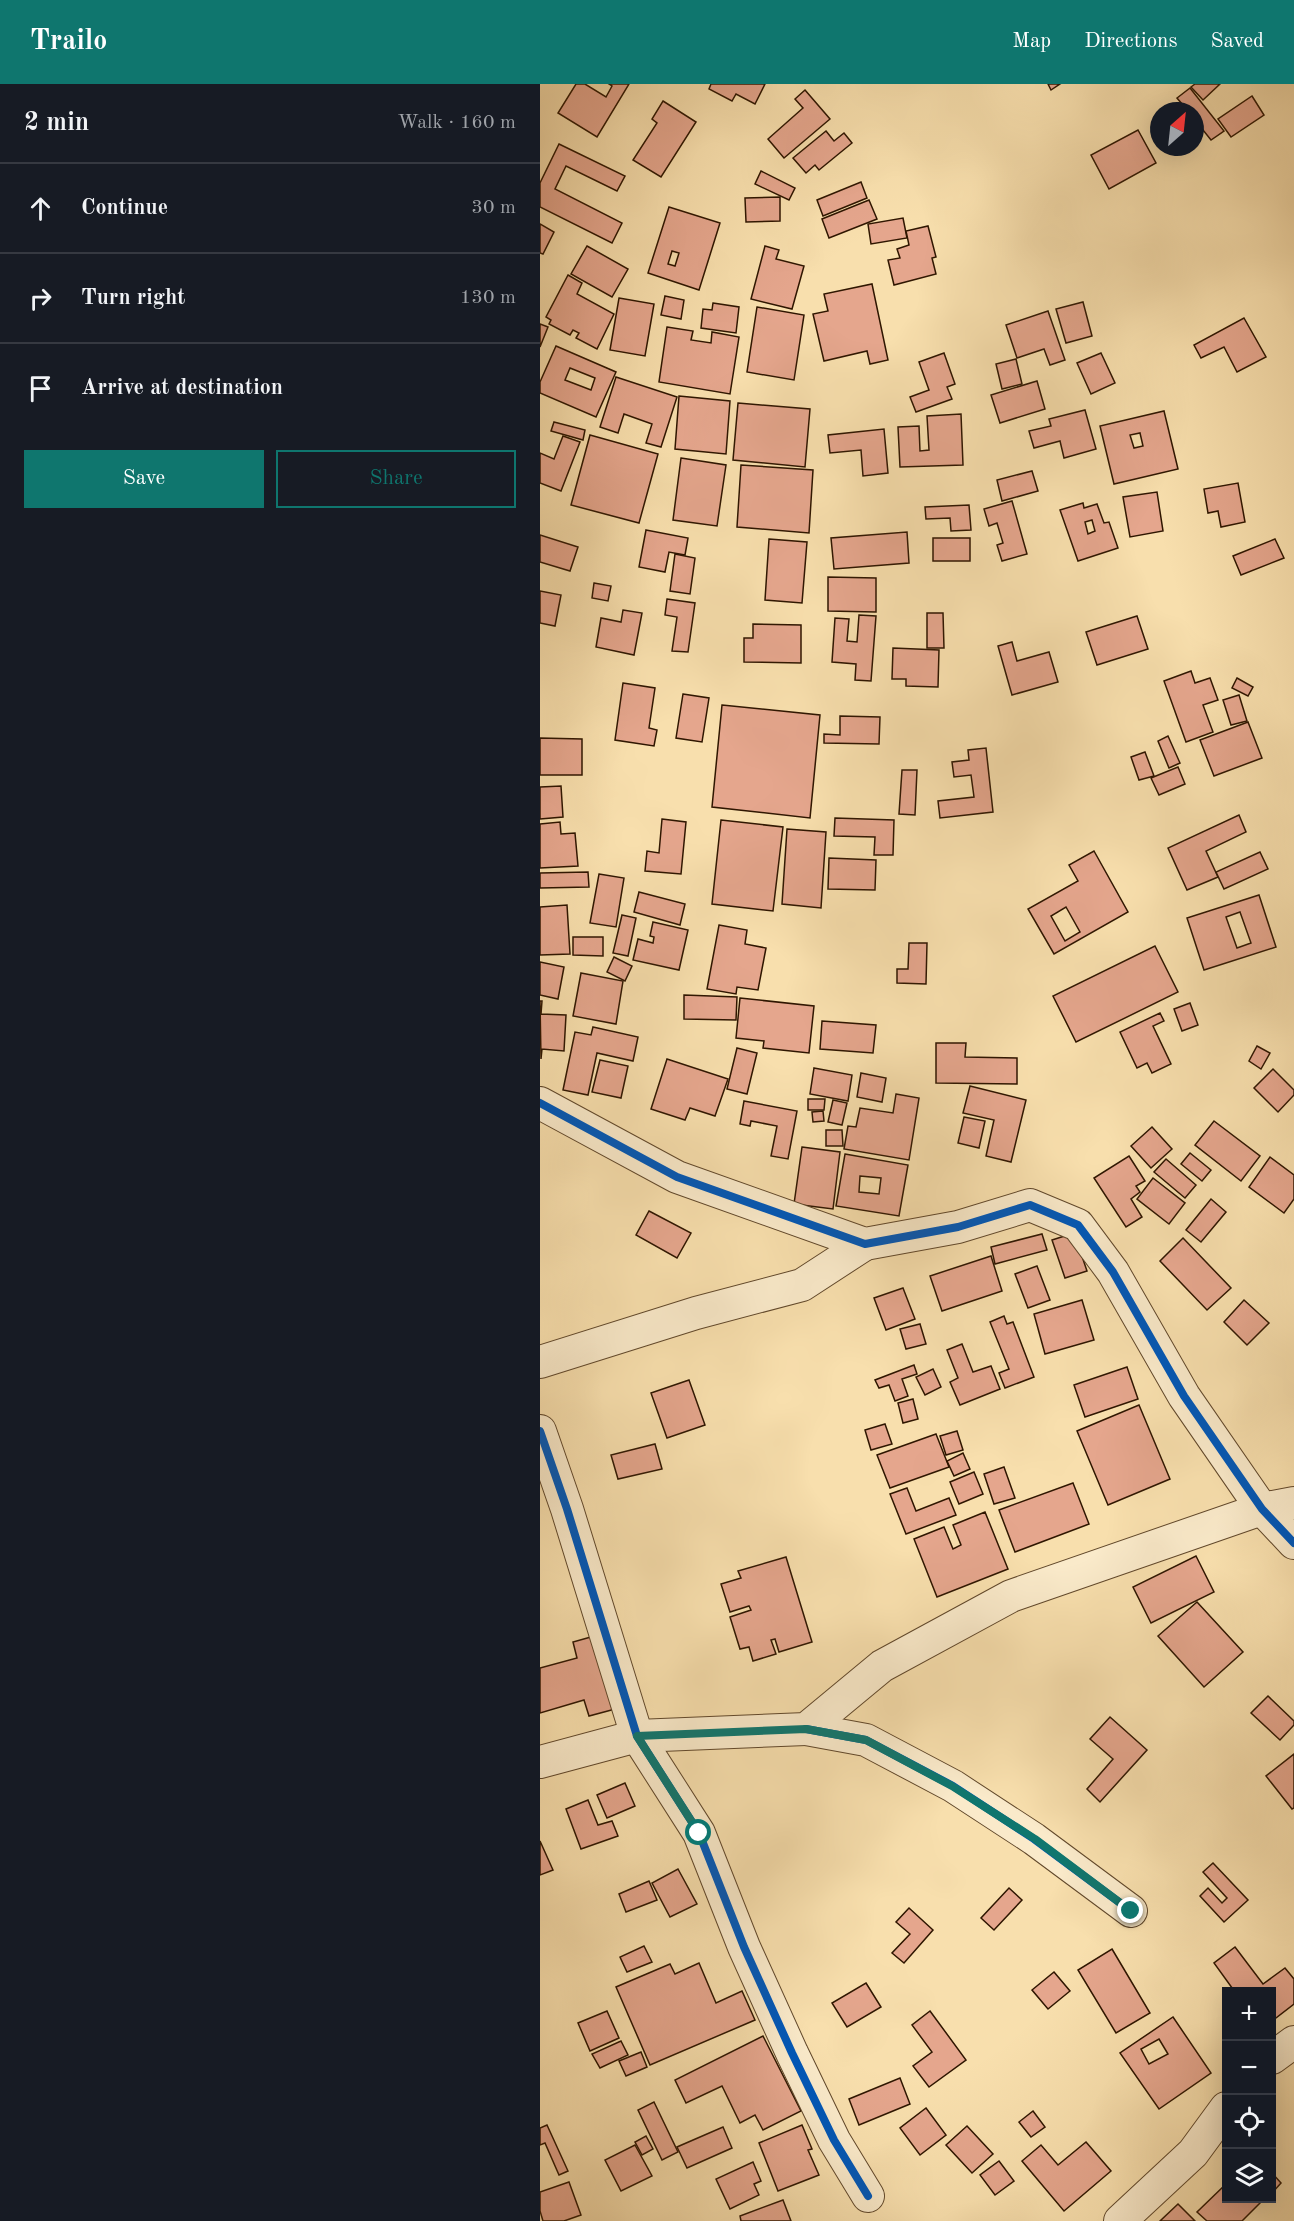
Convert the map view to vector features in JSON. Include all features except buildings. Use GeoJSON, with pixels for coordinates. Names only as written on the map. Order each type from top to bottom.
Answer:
{"type":"FeatureCollection","features":[{"type":"Feature","properties":{"kind":"street"},"geometry":{"type":"LineString","coordinates":[[540,1103],[677,1177],[865,1244]]}},
{"type":"Feature","properties":{"kind":"street"},"geometry":{"type":"LineString","coordinates":[[540,1362],[696,1313],[802,1285],[865,1244],[958,1227],[1030,1205],[1078,1225],[1113,1272],[1184,1395],[1262,1509],[1294,1544]]}},
{"type":"Feature","properties":{"kind":"street"},"geometry":{"type":"LineString","coordinates":[[540,1431],[570,1519],[637,1736],[699,1833],[744,1947],[787,2043],[834,2140],[868,2196]]}},
{"type":"Feature","properties":{"kind":"street"},"geometry":{"type":"LineString","coordinates":[[806,1729],[882,1666],[1011,1596],[1262,1509],[1294,1503]]}},
{"type":"Feature","properties":{"kind":"street"},"geometry":{"type":"LineString","coordinates":[[540,1762],[637,1736],[806,1729],[866,1740],[952,1786],[1035,1839],[1131,1911]]}},
{"type":"Feature","properties":{"kind":"street"},"geometry":{"type":"LineString","coordinates":[[1276,2055],[1294,2042]]}},
{"type":"Feature","properties":{"kind":"street"},"geometry":{"type":"LineString","coordinates":[[1120,2221],[1193,2152],[1222,2114]]}},
{"type":"Feature","properties":{"kind":"cycle path"},"geometry":{"type":"LineString","coordinates":[[540,1103],[677,1177],[865,1244],[958,1227],[1030,1205],[1078,1225],[1113,1272],[1184,1396],[1262,1509],[1294,1543]]}},
{"type":"Feature","properties":{"kind":"cycle path"},"geometry":{"type":"LineString","coordinates":[[540,1431],[567,1509],[637,1736],[699,1833],[744,1947],[792,2053],[834,2140],[868,2196]]}},
{"type":"Feature","properties":{"kind":"cycle path"},"geometry":{"type":"LineString","coordinates":[[806,1729],[866,1740],[953,1786],[1034,1839],[1131,1911]]}},
{"type":"Feature","properties":{"kind":"route"},"geometry":{"type":"LineString","coordinates":[[699,1833],[637,1736],[806,1729],[866,1740],[952,1786],[1035,1839],[1131,1911]]}}]}
